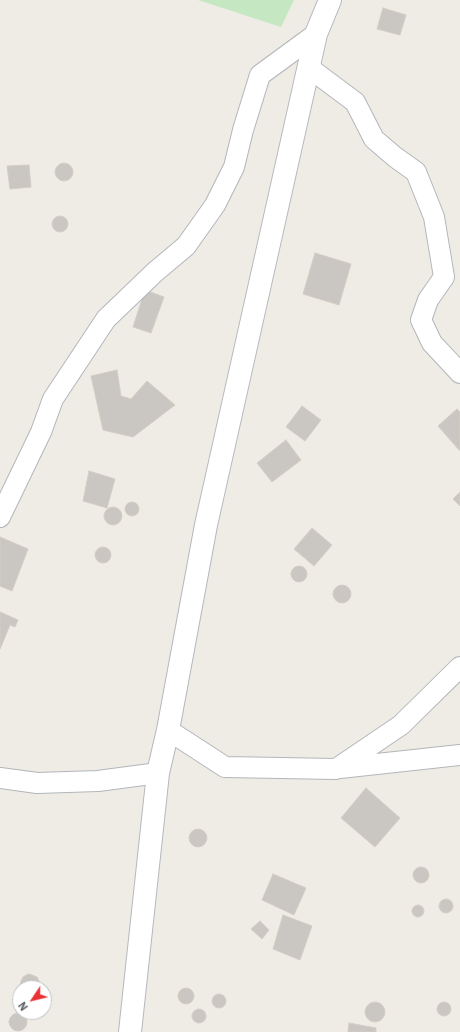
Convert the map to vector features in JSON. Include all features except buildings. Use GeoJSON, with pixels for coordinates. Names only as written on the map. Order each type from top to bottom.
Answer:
{"type":"FeatureCollection","features":[{"type":"Feature","properties":{"kind":"street"},"geometry":{"type":"LineString","coordinates":[[130,1032],[158,773],[168,730],[206,525],[308,67],[316,34],[330,0]]}},
{"type":"Feature","properties":{"kind":"street"},"geometry":{"type":"LineString","coordinates":[[0,517],[41,432],[54,399],[106,319],[154,272],[186,246],[215,205],[234,167],[243,130],[260,75],[316,34]]}},
{"type":"Feature","properties":{"kind":"street"},"geometry":{"type":"LineString","coordinates":[[308,67],[355,102],[374,139],[416,172],[434,217],[444,277],[428,300],[421,320],[432,343],[460,373]]}},
{"type":"Feature","properties":{"kind":"street"},"geometry":{"type":"LineString","coordinates":[[336,768],[401,725],[460,668]]}},
{"type":"Feature","properties":{"kind":"street"},"geometry":{"type":"LineString","coordinates":[[168,730],[224,767],[336,768],[460,754]]}},
{"type":"Feature","properties":{"kind":"street"},"geometry":{"type":"LineString","coordinates":[[0,778],[37,783],[98,781],[158,773]]}},
{"type":"Feature","properties":{"kind":"green space"},"geometry":{"type":"Polygon","coordinates":[[[198,0],[294,0],[281,27],[198,0]]]}}]}
